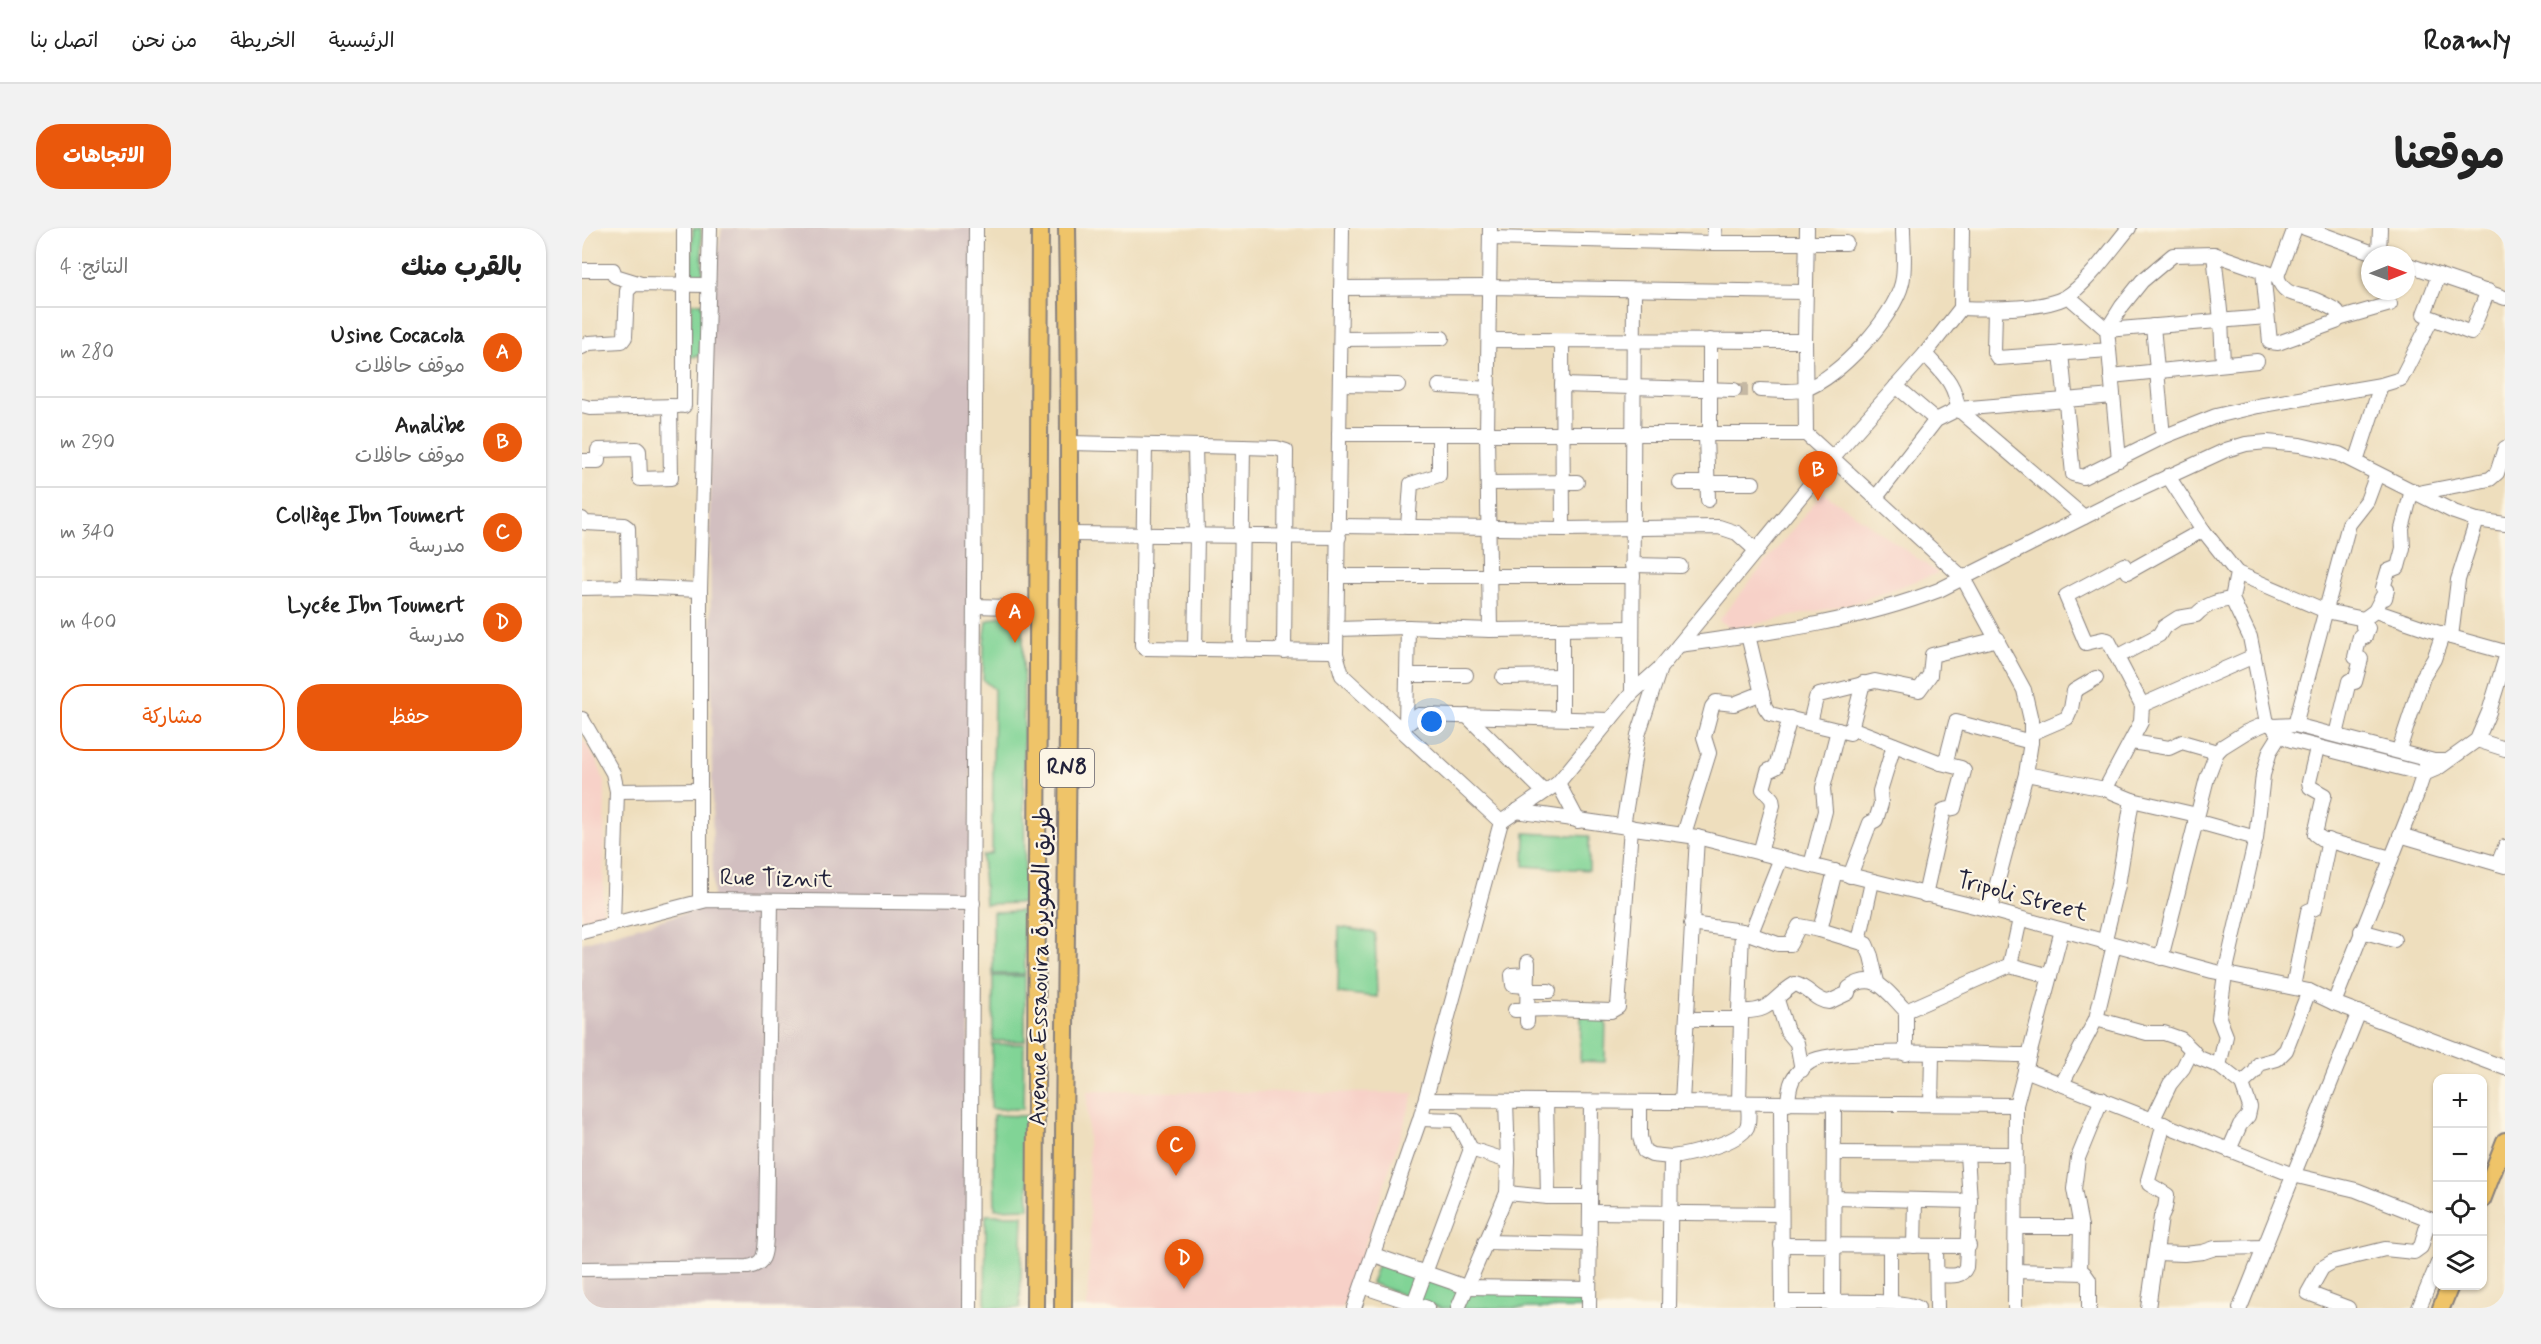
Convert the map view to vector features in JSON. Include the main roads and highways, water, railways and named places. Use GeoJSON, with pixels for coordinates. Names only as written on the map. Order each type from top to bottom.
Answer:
{"type":"FeatureCollection","features":[{"type":"Feature","properties":{"kind":"main road","name":"Avenue Essaouira طريق الصويرة"},"geometry":{"type":"LineString","coordinates":[[1035,1308],[1040,228]]}},
{"type":"Feature","properties":{"kind":"main road","name":"Avenue Essaouira طريق الصويرة"},"geometry":{"type":"LineString","coordinates":[[1063,1308],[1062,1152],[1070,534],[1067,228]]}},
{"type":"Feature","properties":{"kind":"main road"},"geometry":{"type":"LineString","coordinates":[[2487,1191],[2500,1168],[2505,1141]]}},
{"type":"Feature","properties":{"kind":"main road"},"geometry":{"type":"LineString","coordinates":[[2441,1308],[2448,1290]]}},
{"type":"Feature","properties":{"kind":"tunnel"},"geometry":{"type":"LineString","coordinates":[[1734,390],[1760,390]]}},
{"type":"Feature","properties":{"kind":"place","name":"Analibe"},"geometry":{"type":"Point","coordinates":[1818,501]}},
{"type":"Feature","properties":{"kind":"place","name":"Usine Cocacola"},"geometry":{"type":"Point","coordinates":[1015,643]}},
{"type":"Feature","properties":{"kind":"place","name":"Collège Ibn Toumert"},"geometry":{"type":"Point","coordinates":[1176,1176]}},
{"type":"Feature","properties":{"kind":"place","name":"Lycée Ibn Toumert"},"geometry":{"type":"Point","coordinates":[1184,1289]}}]}
